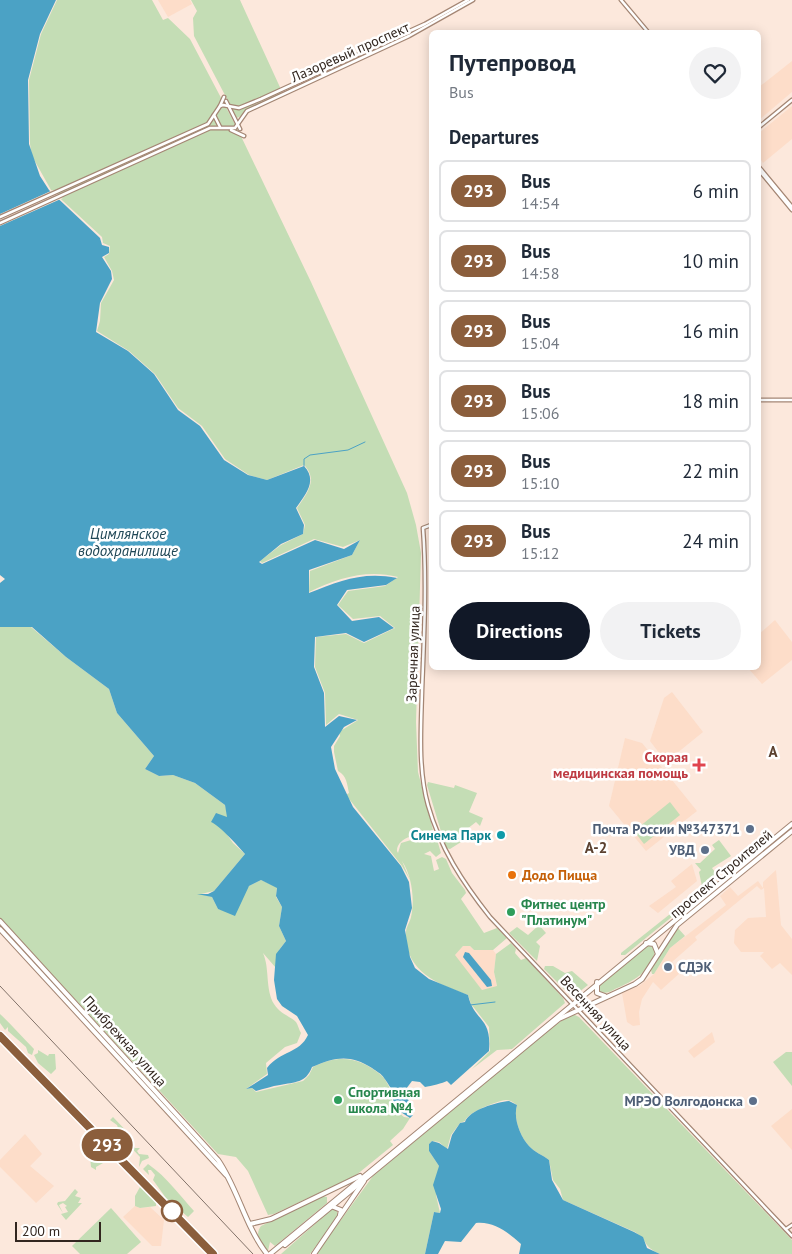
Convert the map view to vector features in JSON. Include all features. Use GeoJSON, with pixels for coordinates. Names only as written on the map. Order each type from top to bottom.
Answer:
{"type":"FeatureCollection","features":[{"type":"Feature","properties":{"kind":"main road","name":"проспект Строителей"},"geometry":{"type":"LineString","coordinates":[[367,1174],[597,982],[792,824]]}},
{"type":"Feature","properties":{"kind":"main road","name":"проспект Строителей"},"geometry":{"type":"LineString","coordinates":[[367,1174],[559,1019],[642,979],[677,925],[792,831]]}},
{"type":"Feature","properties":{"kind":"main road","name":"Прибрежная улица"},"geometry":{"type":"LineString","coordinates":[[0,921],[218,1160],[260,1245],[270,1254]]}},
{"type":"Feature","properties":{"kind":"main road","name":"Прибрежная улица"},"geometry":{"type":"LineString","coordinates":[[0,929],[229,1179]]}},
{"type":"Feature","properties":{"kind":"main road"},"geometry":{"type":"LineString","coordinates":[[645,943],[654,944],[658,954]]}},
{"type":"Feature","properties":{"kind":"main road"},"geometry":{"type":"LineString","coordinates":[[597,982],[597,993],[607,996]]}},
{"type":"Feature","properties":{"kind":"main road"},"geometry":{"type":"LineString","coordinates":[[0,1036],[213,1254]]}},
{"type":"Feature","properties":{"kind":"main road"},"geometry":{"type":"LineString","coordinates":[[250,1224],[271,1219],[367,1174]]}},
{"type":"Feature","properties":{"kind":"main road"},"geometry":{"type":"LineString","coordinates":[[270,1254],[367,1174]]}},
{"type":"Feature","properties":{"kind":"main road"},"geometry":{"type":"LineString","coordinates":[[314,1254],[367,1174]]}},
{"type":"Feature","properties":{"kind":"main road"},"geometry":{"type":"LineString","coordinates":[[322,1194],[327,1195],[330,1199],[330,1205]]}},
{"type":"Feature","properties":{"kind":"main road"},"geometry":{"type":"LineString","coordinates":[[330,1205],[340,1210],[340,1216]]}},
{"type":"Feature","properties":{"kind":"street","name":"Лазоревый проспект"},"geometry":{"type":"LineString","coordinates":[[220,106],[239,108],[261,99],[425,24],[468,0]]}},
{"type":"Feature","properties":{"kind":"street","name":"Лазоревый проспект"},"geometry":{"type":"LineString","coordinates":[[230,130],[238,124],[247,111],[263,102],[409,36],[473,0]]}},
{"type":"Feature","properties":{"kind":"street"},"geometry":{"type":"LineString","coordinates":[[621,0],[646,30]]}},
{"type":"Feature","properties":{"kind":"street"},"geometry":{"type":"LineString","coordinates":[[0,217],[208,124],[224,97]]}},
{"type":"Feature","properties":{"kind":"street"},"geometry":{"type":"LineString","coordinates":[[761,126],[792,100]]}},
{"type":"Feature","properties":{"kind":"street"},"geometry":{"type":"LineString","coordinates":[[226,101],[240,129]]}},
{"type":"Feature","properties":{"kind":"street"},"geometry":{"type":"LineString","coordinates":[[214,115],[220,127]]}},
{"type":"Feature","properties":{"kind":"street"},"geometry":{"type":"LineString","coordinates":[[0,223],[210,128],[220,127],[244,136]]}},
{"type":"Feature","properties":{"kind":"street"},"geometry":{"type":"LineString","coordinates":[[761,170],[792,209]]}},
{"type":"Feature","properties":{"kind":"street"},"geometry":{"type":"LineString","coordinates":[[761,399],[792,400]]}},
{"type":"Feature","properties":{"kind":"street","name":"Заречная улица"},"geometry":{"type":"LineString","coordinates":[[424,781],[421,727],[426,563],[423,528],[429,525]]}},
{"type":"Feature","properties":{"kind":"street","name":"Весенняя улица"},"geometry":{"type":"LineString","coordinates":[[424,781],[433,822],[447,854],[465,886],[490,918],[792,1235]]}},
{"type":"Feature","properties":{"kind":"street"},"geometry":{"type":"LineString","coordinates":[[786,1230],[792,1225]]}},
{"type":"Feature","properties":{"kind":"shaded area"},"geometry":{"type":"Polygon","coordinates":[[[158,0],[190,0],[192,4],[168,17],[158,0]]]}},
{"type":"Feature","properties":{"kind":"shaded area"},"geometry":{"type":"Polygon","coordinates":[[[792,61],[792,92],[761,118],[761,85],[792,61]]]}},
{"type":"Feature","properties":{"kind":"shaded area"},"geometry":{"type":"Polygon","coordinates":[[[792,106],[792,139],[763,163],[761,160],[761,131],[792,106]]]}},
{"type":"Feature","properties":{"kind":"shaded area"},"geometry":{"type":"Polygon","coordinates":[[[775,620],[792,642],[792,660],[762,684],[750,670],[761,670],[761,632],[775,620]]]}},
{"type":"Feature","properties":{"kind":"shaded area"},"geometry":{"type":"Polygon","coordinates":[[[672,692],[703,732],[666,762],[650,741],[664,698],[672,692]]]}},
{"type":"Feature","properties":{"kind":"shaded area"},"geometry":{"type":"Polygon","coordinates":[[[625,738],[642,743],[697,811],[646,851],[609,806],[625,738]]]}},
{"type":"Feature","properties":{"kind":"shaded area"},"geometry":{"type":"Polygon","coordinates":[[[692,864],[697,881],[658,913],[649,906],[676,887],[671,881],[692,864]]]}},
{"type":"Feature","properties":{"kind":"shaded area"},"geometry":{"type":"Polygon","coordinates":[[[776,870],[781,925],[792,939],[792,975],[780,963],[772,969],[760,956],[764,952],[741,952],[734,943],[735,930],[748,918],[766,917],[764,888],[761,890],[757,886],[695,937],[697,940],[672,962],[681,972],[661,990],[653,982],[642,999],[639,1012],[640,1025],[633,1026],[627,1022],[622,993],[639,986],[654,974],[670,948],[726,905],[720,896],[730,887],[738,896],[758,881],[763,888],[763,882],[776,870]]]}},
{"type":"Feature","properties":{"kind":"shaded area"},"geometry":{"type":"Polygon","coordinates":[[[463,946],[470,946],[474,950],[493,950],[496,954],[494,972],[497,987],[482,990],[454,956],[463,946]]]}},
{"type":"Feature","properties":{"kind":"shaded area"},"geometry":{"type":"Polygon","coordinates":[[[712,1032],[715,1042],[694,1058],[688,1051],[712,1032]]]}},
{"type":"Feature","properties":{"kind":"shaded area"},"geometry":{"type":"Polygon","coordinates":[[[792,1109],[792,1150],[771,1126],[792,1109]]]}},
{"type":"Feature","properties":{"kind":"shaded area"},"geometry":{"type":"Polygon","coordinates":[[[25,1134],[42,1154],[30,1166],[54,1186],[36,1203],[0,1167],[0,1160],[25,1134]]]}},
{"type":"Feature","properties":{"kind":"shaded area"},"geometry":{"type":"Polygon","coordinates":[[[135,1206],[140,1208],[150,1207],[164,1220],[161,1246],[152,1246],[123,1217],[135,1206]]]}},
{"type":"Feature","properties":{"kind":"green space"},"geometry":{"type":"Polygon","coordinates":[[[57,0],[152,0],[163,20],[168,18],[190,39],[238,130],[311,282],[407,493],[421,553],[416,722],[418,772],[433,830],[405,839],[401,842],[398,846],[397,851],[398,853],[401,843],[435,833],[441,853],[436,857],[430,851],[424,854],[431,856],[434,871],[439,869],[436,860],[442,857],[446,859],[452,873],[465,890],[466,893],[461,899],[484,933],[497,928],[507,938],[493,950],[474,950],[470,946],[463,946],[455,955],[482,990],[497,986],[494,972],[496,954],[511,943],[516,949],[515,953],[521,960],[526,958],[563,998],[565,1003],[512,1049],[497,1050],[472,1069],[490,1051],[489,1027],[471,1004],[468,995],[434,981],[410,957],[406,932],[413,903],[409,879],[402,866],[346,795],[349,793],[346,780],[338,771],[334,746],[340,736],[339,732],[358,720],[339,714],[326,725],[325,693],[315,667],[316,637],[346,634],[364,643],[395,628],[380,616],[353,619],[338,605],[348,591],[385,586],[398,577],[375,574],[353,576],[309,592],[310,571],[352,555],[360,540],[343,547],[314,539],[262,563],[260,561],[281,545],[303,534],[305,525],[297,508],[311,482],[304,465],[267,480],[249,475],[225,459],[202,426],[178,408],[155,374],[129,351],[97,331],[100,321],[101,303],[114,280],[112,271],[104,257],[109,254],[110,246],[103,243],[102,237],[51,190],[32,156],[30,144],[29,80],[41,34],[57,0]]]}},
{"type":"Feature","properties":{"kind":"green space"},"geometry":{"type":"Polygon","coordinates":[[[191,0],[240,0],[284,96],[237,118],[194,36],[193,18],[197,11],[191,0]]]}},
{"type":"Feature","properties":{"kind":"green space"},"geometry":{"type":"Polygon","coordinates":[[[0,627],[31,627],[66,657],[109,689],[117,713],[154,756],[145,769],[159,776],[173,775],[195,783],[225,805],[228,817],[223,817],[221,826],[233,843],[245,854],[214,891],[201,894],[212,897],[218,909],[228,912],[249,886],[261,880],[277,887],[276,897],[282,907],[279,926],[286,941],[279,950],[276,968],[263,953],[269,992],[274,1004],[296,1022],[301,1033],[297,1043],[285,1047],[266,1063],[267,1074],[246,1089],[252,1088],[256,1092],[303,1081],[313,1067],[340,1059],[348,1059],[365,1064],[381,1075],[392,1091],[392,1107],[404,1117],[410,1118],[403,1129],[390,1141],[393,1145],[355,1176],[274,1214],[268,1215],[248,1171],[236,1157],[218,1154],[0,918],[0,627]]]}},
{"type":"Feature","properties":{"kind":"green space"},"geometry":{"type":"Polygon","coordinates":[[[428,782],[454,788],[455,785],[477,793],[469,812],[483,818],[480,826],[476,822],[467,829],[469,837],[450,849],[446,848],[427,785],[428,782]]]}},
{"type":"Feature","properties":{"kind":"green space"},"geometry":{"type":"Polygon","coordinates":[[[670,802],[680,815],[644,844],[634,831],[670,802]]]}},
{"type":"Feature","properties":{"kind":"green space"},"geometry":{"type":"Polygon","coordinates":[[[719,840],[731,856],[712,868],[718,876],[713,878],[714,880],[709,884],[711,886],[703,891],[699,872],[701,870],[695,863],[700,863],[715,849],[712,845],[719,840]]]}},
{"type":"Feature","properties":{"kind":"green space"},"geometry":{"type":"Polygon","coordinates":[[[699,891],[700,894],[625,955],[621,955],[621,953],[699,891]]]}},
{"type":"Feature","properties":{"kind":"green space"},"geometry":{"type":"Polygon","coordinates":[[[539,925],[546,933],[536,942],[540,946],[537,961],[509,933],[517,927],[528,935],[539,925]]]}},
{"type":"Feature","properties":{"kind":"green space"},"geometry":{"type":"Polygon","coordinates":[[[677,927],[685,936],[670,948],[654,974],[652,974],[651,970],[677,927]]]}},
{"type":"Feature","properties":{"kind":"green space"},"geometry":{"type":"Polygon","coordinates":[[[646,945],[653,946],[655,951],[645,970],[635,979],[622,986],[608,992],[600,992],[598,986],[646,945]]]}},
{"type":"Feature","properties":{"kind":"green space"},"geometry":{"type":"Polygon","coordinates":[[[545,966],[553,966],[565,973],[572,971],[588,985],[574,996],[571,996],[544,969],[545,966]]]}},
{"type":"Feature","properties":{"kind":"green space"},"geometry":{"type":"Polygon","coordinates":[[[0,1014],[34,1049],[32,1055],[8,1031],[8,1027],[5,1030],[0,1023],[0,1014]]]}},
{"type":"Feature","properties":{"kind":"green space"},"geometry":{"type":"Polygon","coordinates":[[[573,1014],[579,1017],[792,1240],[792,1254],[660,1254],[654,1251],[635,1232],[563,1200],[560,1189],[553,1180],[549,1160],[533,1150],[526,1142],[520,1132],[517,1121],[517,1105],[506,1100],[496,1102],[471,1114],[465,1121],[460,1123],[451,1135],[447,1149],[439,1142],[432,1141],[429,1144],[429,1151],[439,1166],[436,1195],[440,1213],[434,1212],[425,1254],[316,1254],[373,1176],[553,1026],[573,1014]]]}},
{"type":"Feature","properties":{"kind":"green space"},"geometry":{"type":"Polygon","coordinates":[[[38,1050],[48,1056],[49,1054],[55,1054],[56,1069],[51,1074],[38,1063],[34,1055],[38,1053],[38,1050]]]}},
{"type":"Feature","properties":{"kind":"green space"},"geometry":{"type":"Polygon","coordinates":[[[786,1052],[792,1052],[792,1086],[773,1062],[786,1052]]]}},
{"type":"Feature","properties":{"kind":"green space"},"geometry":{"type":"Polygon","coordinates":[[[113,1117],[133,1138],[128,1141],[135,1148],[140,1148],[137,1151],[139,1154],[148,1155],[149,1158],[142,1161],[139,1167],[140,1157],[126,1142],[123,1142],[117,1125],[110,1120],[113,1117]]]}},
{"type":"Feature","properties":{"kind":"green space"},"geometry":{"type":"Polygon","coordinates":[[[91,1138],[94,1141],[94,1148],[103,1157],[103,1163],[96,1167],[96,1170],[91,1167],[90,1157],[81,1149],[81,1144],[88,1143],[91,1138]]]}},
{"type":"Feature","properties":{"kind":"green space"},"geometry":{"type":"Polygon","coordinates":[[[148,1164],[167,1181],[194,1211],[188,1217],[166,1198],[153,1180],[155,1175],[151,1170],[148,1170],[149,1175],[143,1169],[148,1164]]]}},
{"type":"Feature","properties":{"kind":"green space"},"geometry":{"type":"Polygon","coordinates":[[[140,1187],[156,1201],[156,1206],[140,1208],[135,1206],[135,1196],[140,1187]]]}},
{"type":"Feature","properties":{"kind":"green space"},"geometry":{"type":"Polygon","coordinates":[[[75,1189],[78,1192],[75,1196],[81,1198],[78,1203],[82,1203],[66,1220],[61,1214],[68,1212],[65,1207],[67,1206],[63,1203],[59,1205],[63,1213],[57,1204],[58,1202],[65,1201],[75,1189]]]}},
{"type":"Feature","properties":{"kind":"green space"},"geometry":{"type":"Polygon","coordinates":[[[322,1196],[327,1197],[327,1203],[275,1246],[270,1242],[268,1251],[258,1236],[261,1226],[322,1196]]]}},
{"type":"Feature","properties":{"kind":"green space"},"geometry":{"type":"Polygon","coordinates":[[[111,1208],[141,1242],[127,1254],[80,1254],[72,1246],[111,1208]]]}},
{"type":"Feature","properties":{"kind":"green space"},"geometry":{"type":"Polygon","coordinates":[[[332,1209],[337,1211],[338,1216],[310,1254],[281,1254],[332,1209]]]}},
{"type":"Feature","properties":{"kind":"water","name":"Цимлянское водохранилище"},"geometry":{"type":"Polygon","coordinates":[[[0,0],[56,0],[40,34],[28,80],[29,144],[40,176],[49,190],[100,238],[102,245],[109,247],[109,253],[102,257],[111,271],[112,279],[100,303],[96,332],[128,351],[154,374],[178,410],[200,426],[224,460],[248,475],[267,480],[304,466],[310,477],[309,488],[296,508],[304,525],[303,534],[281,544],[259,562],[262,564],[315,540],[344,549],[360,540],[352,555],[309,570],[309,593],[352,578],[385,576],[397,578],[386,585],[347,590],[337,605],[352,621],[379,617],[394,628],[364,642],[346,633],[315,637],[314,667],[324,693],[325,727],[339,716],[357,720],[344,727],[331,747],[335,769],[353,807],[401,866],[409,882],[412,908],[405,930],[410,957],[415,968],[429,979],[468,995],[474,1010],[488,1031],[489,1051],[451,1085],[447,1081],[425,1087],[420,1082],[412,1081],[406,1089],[413,1111],[413,1115],[410,1118],[393,1107],[393,1091],[382,1075],[364,1064],[349,1059],[335,1059],[312,1067],[307,1076],[295,1082],[256,1091],[252,1088],[246,1089],[268,1075],[267,1068],[272,1062],[300,1046],[308,1035],[297,1016],[282,1006],[277,999],[274,980],[276,954],[286,941],[279,926],[282,907],[276,896],[277,888],[261,880],[249,886],[235,916],[218,909],[212,897],[197,894],[208,894],[214,891],[245,854],[224,832],[211,822],[216,813],[227,817],[225,805],[195,783],[173,775],[159,776],[145,769],[154,756],[117,713],[109,689],[66,657],[32,627],[0,627],[0,583],[5,579],[0,575],[0,0]]]}},
{"type":"Feature","properties":{"kind":"water"},"geometry":{"type":"Polygon","coordinates":[[[465,952],[469,953],[491,980],[492,986],[487,987],[463,957],[465,952]]]}},
{"type":"Feature","properties":{"kind":"water"},"geometry":{"type":"Polygon","coordinates":[[[509,1101],[517,1105],[517,1121],[520,1132],[526,1142],[533,1150],[549,1160],[552,1180],[563,1200],[643,1237],[647,1248],[660,1254],[519,1254],[521,1244],[506,1232],[489,1224],[476,1223],[461,1242],[445,1241],[438,1254],[425,1254],[434,1212],[440,1213],[441,1209],[433,1185],[439,1166],[429,1151],[429,1144],[432,1141],[448,1149],[452,1135],[460,1123],[465,1122],[472,1114],[484,1107],[509,1101]]]}},
{"type":"Feature","properties":{"kind":"pier"},"geometry":{"type":"Polygon","coordinates":[[[53,190],[63,198],[0,226],[0,214],[53,190]]]}},
{"type":"Feature","properties":{"kind":"waterway"},"geometry":{"type":"LineString","coordinates":[[304,466],[304,459],[310,455],[348,450],[365,442]]}},
{"type":"Feature","properties":{"kind":"waterway"},"geometry":{"type":"LineString","coordinates":[[470,1005],[495,1002]]}},
{"type":"Feature","properties":{"kind":"railway"},"geometry":{"type":"LineString","coordinates":[[0,986],[253,1254]]}},
{"type":"Feature","properties":{"kind":"bus line","name":"293"},"geometry":{"type":"LineString","coordinates":[[0,1036],[213,1254]]}},
{"type":"Feature","properties":{"kind":"place","name":"Скорая медицинская помощь"},"geometry":{"type":"Point","coordinates":[699,765]}},
{"type":"Feature","properties":{"kind":"place","name":"Почта России №347371"},"geometry":{"type":"Point","coordinates":[750,829]}},
{"type":"Feature","properties":{"kind":"place","name":"Синема Парк"},"geometry":{"type":"Point","coordinates":[501,835]}},
{"type":"Feature","properties":{"kind":"place","name":"УВД"},"geometry":{"type":"Point","coordinates":[705,850]}},
{"type":"Feature","properties":{"kind":"place","name":"Додо Пицца"},"geometry":{"type":"Point","coordinates":[512,875]}},
{"type":"Feature","properties":{"kind":"place","name":"Фитнес центр \"Платинум\""},"geometry":{"type":"Point","coordinates":[511,912]}},
{"type":"Feature","properties":{"kind":"place","name":"СДЭК"},"geometry":{"type":"Point","coordinates":[668,967]}},
{"type":"Feature","properties":{"kind":"place","name":"Спортивная школа №4"},"geometry":{"type":"Point","coordinates":[338,1100]}},
{"type":"Feature","properties":{"kind":"place","name":"МРЭО Волгодонска"},"geometry":{"type":"Point","coordinates":[753,1101]}},
{"type":"Feature","properties":{"kind":"district","name":"А"},"geometry":{"type":"Point","coordinates":[773,752]}},
{"type":"Feature","properties":{"kind":"district","name":"А-2"},"geometry":{"type":"Point","coordinates":[596,848]}}]}
